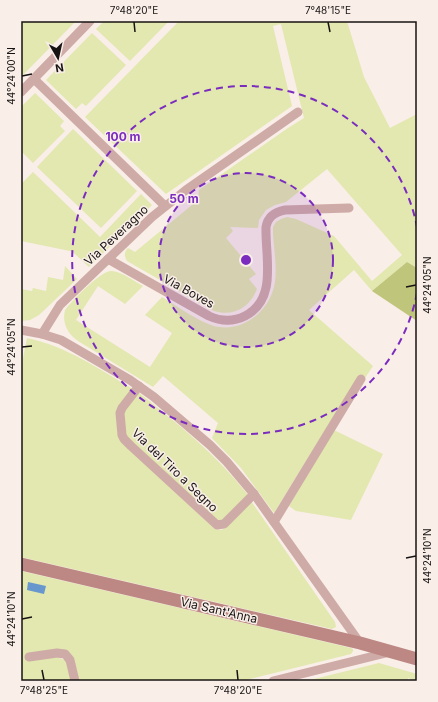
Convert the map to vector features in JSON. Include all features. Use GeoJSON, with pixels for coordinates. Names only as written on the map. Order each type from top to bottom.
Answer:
{"type":"FeatureCollection","features":[{"type":"Feature","properties":{"kind":"street"},"geometry":{"type":"LineString","coordinates":[[21,92],[90,21]]}},
{"type":"Feature","properties":{"kind":"street"},"geometry":{"type":"LineString","coordinates":[[34,79],[165,206]]}},
{"type":"Feature","properties":{"kind":"street","name":"Via Peveragno"},"geometry":{"type":"LineString","coordinates":[[42,334],[60,305],[165,206],[298,112]]}},
{"type":"Feature","properties":{"kind":"street","name":"Via Boves"},"geometry":{"type":"LineString","coordinates":[[108,259],[209,316],[221,320],[233,320],[247,315],[252,311],[260,301],[265,290],[268,277],[266,227],[267,220],[270,217],[285,210],[349,208]]}},
{"type":"Feature","properties":{"kind":"street"},"geometry":{"type":"LineString","coordinates":[[21,340],[22,330],[42,334],[69,344],[139,386],[210,445],[227,462],[254,494],[360,643]]}},
{"type":"Feature","properties":{"kind":"street"},"geometry":{"type":"LineString","coordinates":[[274,522],[361,379]]}},
{"type":"Feature","properties":{"kind":"street","name":"Via del Tiro a Segno"},"geometry":{"type":"LineString","coordinates":[[139,386],[122,408],[120,413],[122,435],[125,441],[217,525],[224,524],[254,494]]}},
{"type":"Feature","properties":{"kind":"street","name":"Via Sant'Anna"},"geometry":{"type":"LineString","coordinates":[[21,564],[360,643],[417,658]]}},
{"type":"Feature","properties":{"kind":"street"},"geometry":{"type":"LineString","coordinates":[[273,681],[393,652]]}},
{"type":"Feature","properties":{"kind":"street"},"geometry":{"type":"LineString","coordinates":[[29,657],[57,653],[65,654],[70,660],[75,681]]}},
{"type":"Feature","properties":{"kind":"green space"},"geometry":{"type":"Polygon","coordinates":[[[21,21],[76,21],[21,77],[21,21]]]}},
{"type":"Feature","properties":{"kind":"green space"},"geometry":{"type":"Polygon","coordinates":[[[104,21],[169,21],[130,61],[96,29],[104,21]]]}},
{"type":"Feature","properties":{"kind":"green space"},"geometry":{"type":"Polygon","coordinates":[[[179,21],[347,21],[364,77],[390,128],[417,115],[417,268],[407,262],[372,291],[354,270],[309,310],[373,366],[365,378],[359,375],[274,513],[241,468],[212,438],[218,423],[163,376],[153,387],[78,341],[71,335],[66,327],[64,319],[65,310],[87,287],[107,272],[112,271],[120,273],[143,286],[125,304],[98,286],[76,320],[150,367],[172,333],[145,315],[162,297],[205,323],[219,327],[229,327],[248,322],[263,309],[273,292],[275,282],[276,264],[273,227],[276,222],[281,219],[287,217],[296,219],[334,236],[372,281],[402,255],[327,169],[286,202],[275,205],[266,210],[259,220],[258,228],[230,227],[233,231],[226,238],[256,274],[249,279],[257,289],[250,301],[240,309],[228,313],[214,311],[127,261],[125,254],[128,248],[135,252],[198,200],[199,190],[304,118],[281,24],[273,26],[292,106],[166,194],[85,117],[179,21]]]}},
{"type":"Feature","properties":{"kind":"green space"},"geometry":{"type":"Polygon","coordinates":[[[92,33],[126,65],[86,106],[82,103],[76,109],[46,80],[92,33]]]}},
{"type":"Feature","properties":{"kind":"green space"},"geometry":{"type":"Polygon","coordinates":[[[35,93],[64,121],[60,126],[65,131],[33,163],[21,151],[21,107],[35,93]]]}},
{"type":"Feature","properties":{"kind":"green space"},"geometry":{"type":"Polygon","coordinates":[[[73,129],[137,191],[101,228],[37,167],[73,129]]]}},
{"type":"Feature","properties":{"kind":"green space"},"geometry":{"type":"Polygon","coordinates":[[[33,172],[100,237],[141,194],[152,205],[89,267],[70,251],[21,241],[21,184],[33,172]]]}},
{"type":"Feature","properties":{"kind":"green space"},"geometry":{"type":"Polygon","coordinates":[[[407,262],[417,268],[417,321],[372,291],[407,262]]]}},
{"type":"Feature","properties":{"kind":"green space"},"geometry":{"type":"Polygon","coordinates":[[[65,266],[77,279],[39,315],[30,320],[21,321],[21,289],[32,291],[33,288],[46,291],[48,277],[63,280],[65,266]]]}},
{"type":"Feature","properties":{"kind":"green space"},"geometry":{"type":"Polygon","coordinates":[[[27,338],[69,352],[133,389],[121,404],[124,445],[215,529],[221,530],[226,528],[251,501],[335,622],[336,627],[332,629],[21,557],[21,369],[27,338]]]}},
{"type":"Feature","properties":{"kind":"green space"},"geometry":{"type":"Polygon","coordinates":[[[138,392],[210,453],[248,495],[224,520],[218,521],[126,437],[124,412],[138,392]]]}},
{"type":"Feature","properties":{"kind":"green space"},"geometry":{"type":"Polygon","coordinates":[[[334,430],[383,454],[351,520],[296,511],[289,506],[334,430]]]}},
{"type":"Feature","properties":{"kind":"green space"},"geometry":{"type":"Polygon","coordinates":[[[21,571],[351,648],[353,651],[351,654],[242,681],[79,681],[74,659],[58,657],[66,661],[71,681],[21,681],[21,571]]]}},
{"type":"Feature","properties":{"kind":"green space"},"geometry":{"type":"Polygon","coordinates":[[[379,663],[417,674],[417,681],[408,678],[408,681],[306,681],[379,663]]]}},
{"type":"Feature","properties":{"kind":"water"},"geometry":{"type":"Polygon","coordinates":[[[28,582],[46,586],[44,594],[27,590],[28,582]]]}}]}
